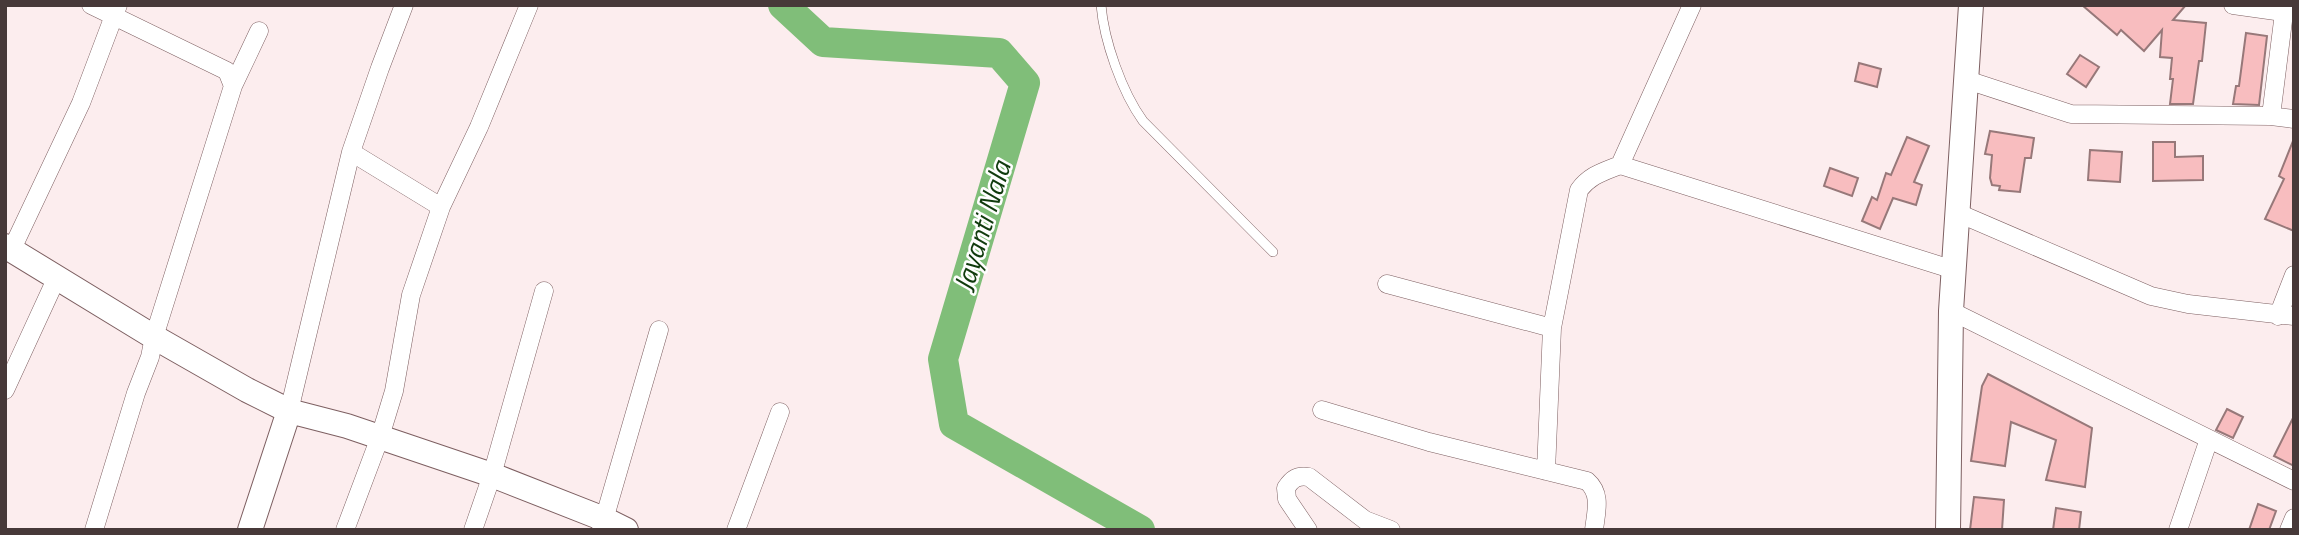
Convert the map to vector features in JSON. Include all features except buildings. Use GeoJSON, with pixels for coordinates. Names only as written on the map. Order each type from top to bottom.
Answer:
{"type":"FeatureCollection","features":[{"type":"Feature","properties":{"kind":"main road"},"geometry":{"type":"LineString","coordinates":[[1948,530],[1951,311],[1971,5]]}},
{"type":"Feature","properties":{"kind":"main road"},"geometry":{"type":"LineString","coordinates":[[9,248],[154,337],[289,411],[347,426],[492,475],[602,524],[626,530]]}},
{"type":"Feature","properties":{"kind":"main road"},"geometry":{"type":"LineString","coordinates":[[250,530],[289,411]]}},
{"type":"Feature","properties":{"kind":"street"},"geometry":{"type":"LineString","coordinates":[[91,5],[115,11],[227,71],[233,86]]}},
{"type":"Feature","properties":{"kind":"street"},"geometry":{"type":"LineString","coordinates":[[289,411],[351,152],[404,5]]}},
{"type":"Feature","properties":{"kind":"street"},"geometry":{"type":"LineString","coordinates":[[345,530],[380,438],[394,391],[411,295],[440,207],[479,127],[530,5]]}},
{"type":"Feature","properties":{"kind":"street"},"geometry":{"type":"LineString","coordinates":[[1620,165],[1692,5]]}},
{"type":"Feature","properties":{"kind":"street"},"geometry":{"type":"LineString","coordinates":[[2233,5],[2284,9],[2271,117]]}},
{"type":"Feature","properties":{"kind":"street"},"geometry":{"type":"LineString","coordinates":[[9,248],[81,103],[115,11]]}},
{"type":"Feature","properties":{"kind":"street"},"geometry":{"type":"LineString","coordinates":[[94,530],[233,86],[259,31]]}},
{"type":"Feature","properties":{"kind":"street"},"geometry":{"type":"LineString","coordinates":[[1967,80],[2071,114],[2294,119]]}},
{"type":"Feature","properties":{"kind":"street"},"geometry":{"type":"LineString","coordinates":[[351,152],[440,207]]}},
{"type":"Feature","properties":{"kind":"street"},"geometry":{"type":"LineString","coordinates":[[1546,471],[1552,328],[1579,190],[1586,180],[1596,174],[1620,165],[1954,270]]}},
{"type":"Feature","properties":{"kind":"street"},"geometry":{"type":"LineString","coordinates":[[1958,213],[2151,296],[2170,301],[2286,316],[2294,275]]}},
{"type":"Feature","properties":{"kind":"street"},"geometry":{"type":"LineString","coordinates":[[5,390],[57,277]]}},
{"type":"Feature","properties":{"kind":"street"},"geometry":{"type":"LineString","coordinates":[[1387,284],[1552,328]]}},
{"type":"Feature","properties":{"kind":"street"},"geometry":{"type":"LineString","coordinates":[[473,530],[492,475],[544,291]]}},
{"type":"Feature","properties":{"kind":"street"},"geometry":{"type":"LineString","coordinates":[[1951,311],[2294,481]]}},
{"type":"Feature","properties":{"kind":"street"},"geometry":{"type":"LineString","coordinates":[[602,524],[659,330]]}},
{"type":"Feature","properties":{"kind":"street"},"geometry":{"type":"LineString","coordinates":[[1322,410],[1429,442],[1578,477],[1594,487],[1597,496],[1594,530]]}},
{"type":"Feature","properties":{"kind":"street"},"geometry":{"type":"LineString","coordinates":[[736,530],[780,412]]}},
{"type":"Feature","properties":{"kind":"street"},"geometry":{"type":"LineString","coordinates":[[2178,530],[2208,439]]}},
{"type":"Feature","properties":{"kind":"street"},"geometry":{"type":"LineString","coordinates":[[1308,530],[1287,499],[1286,488],[1292,479],[1300,476],[1309,477],[1364,520],[1391,530]]}},
{"type":"Feature","properties":{"kind":"street"},"geometry":{"type":"LineString","coordinates":[[2289,530],[2294,518]]}},
{"type":"Feature","properties":{"kind":"lane"},"geometry":{"type":"LineString","coordinates":[[1101,5],[1102,20],[1133,108],[1273,252]]}},
{"type":"Feature","properties":{"kind":"waterway","name":"Jayanti Nala"},"geometry":{"type":"LineString","coordinates":[[783,5],[823,42],[999,53],[1025,83],[943,359],[954,424],[1140,530]]}}]}
